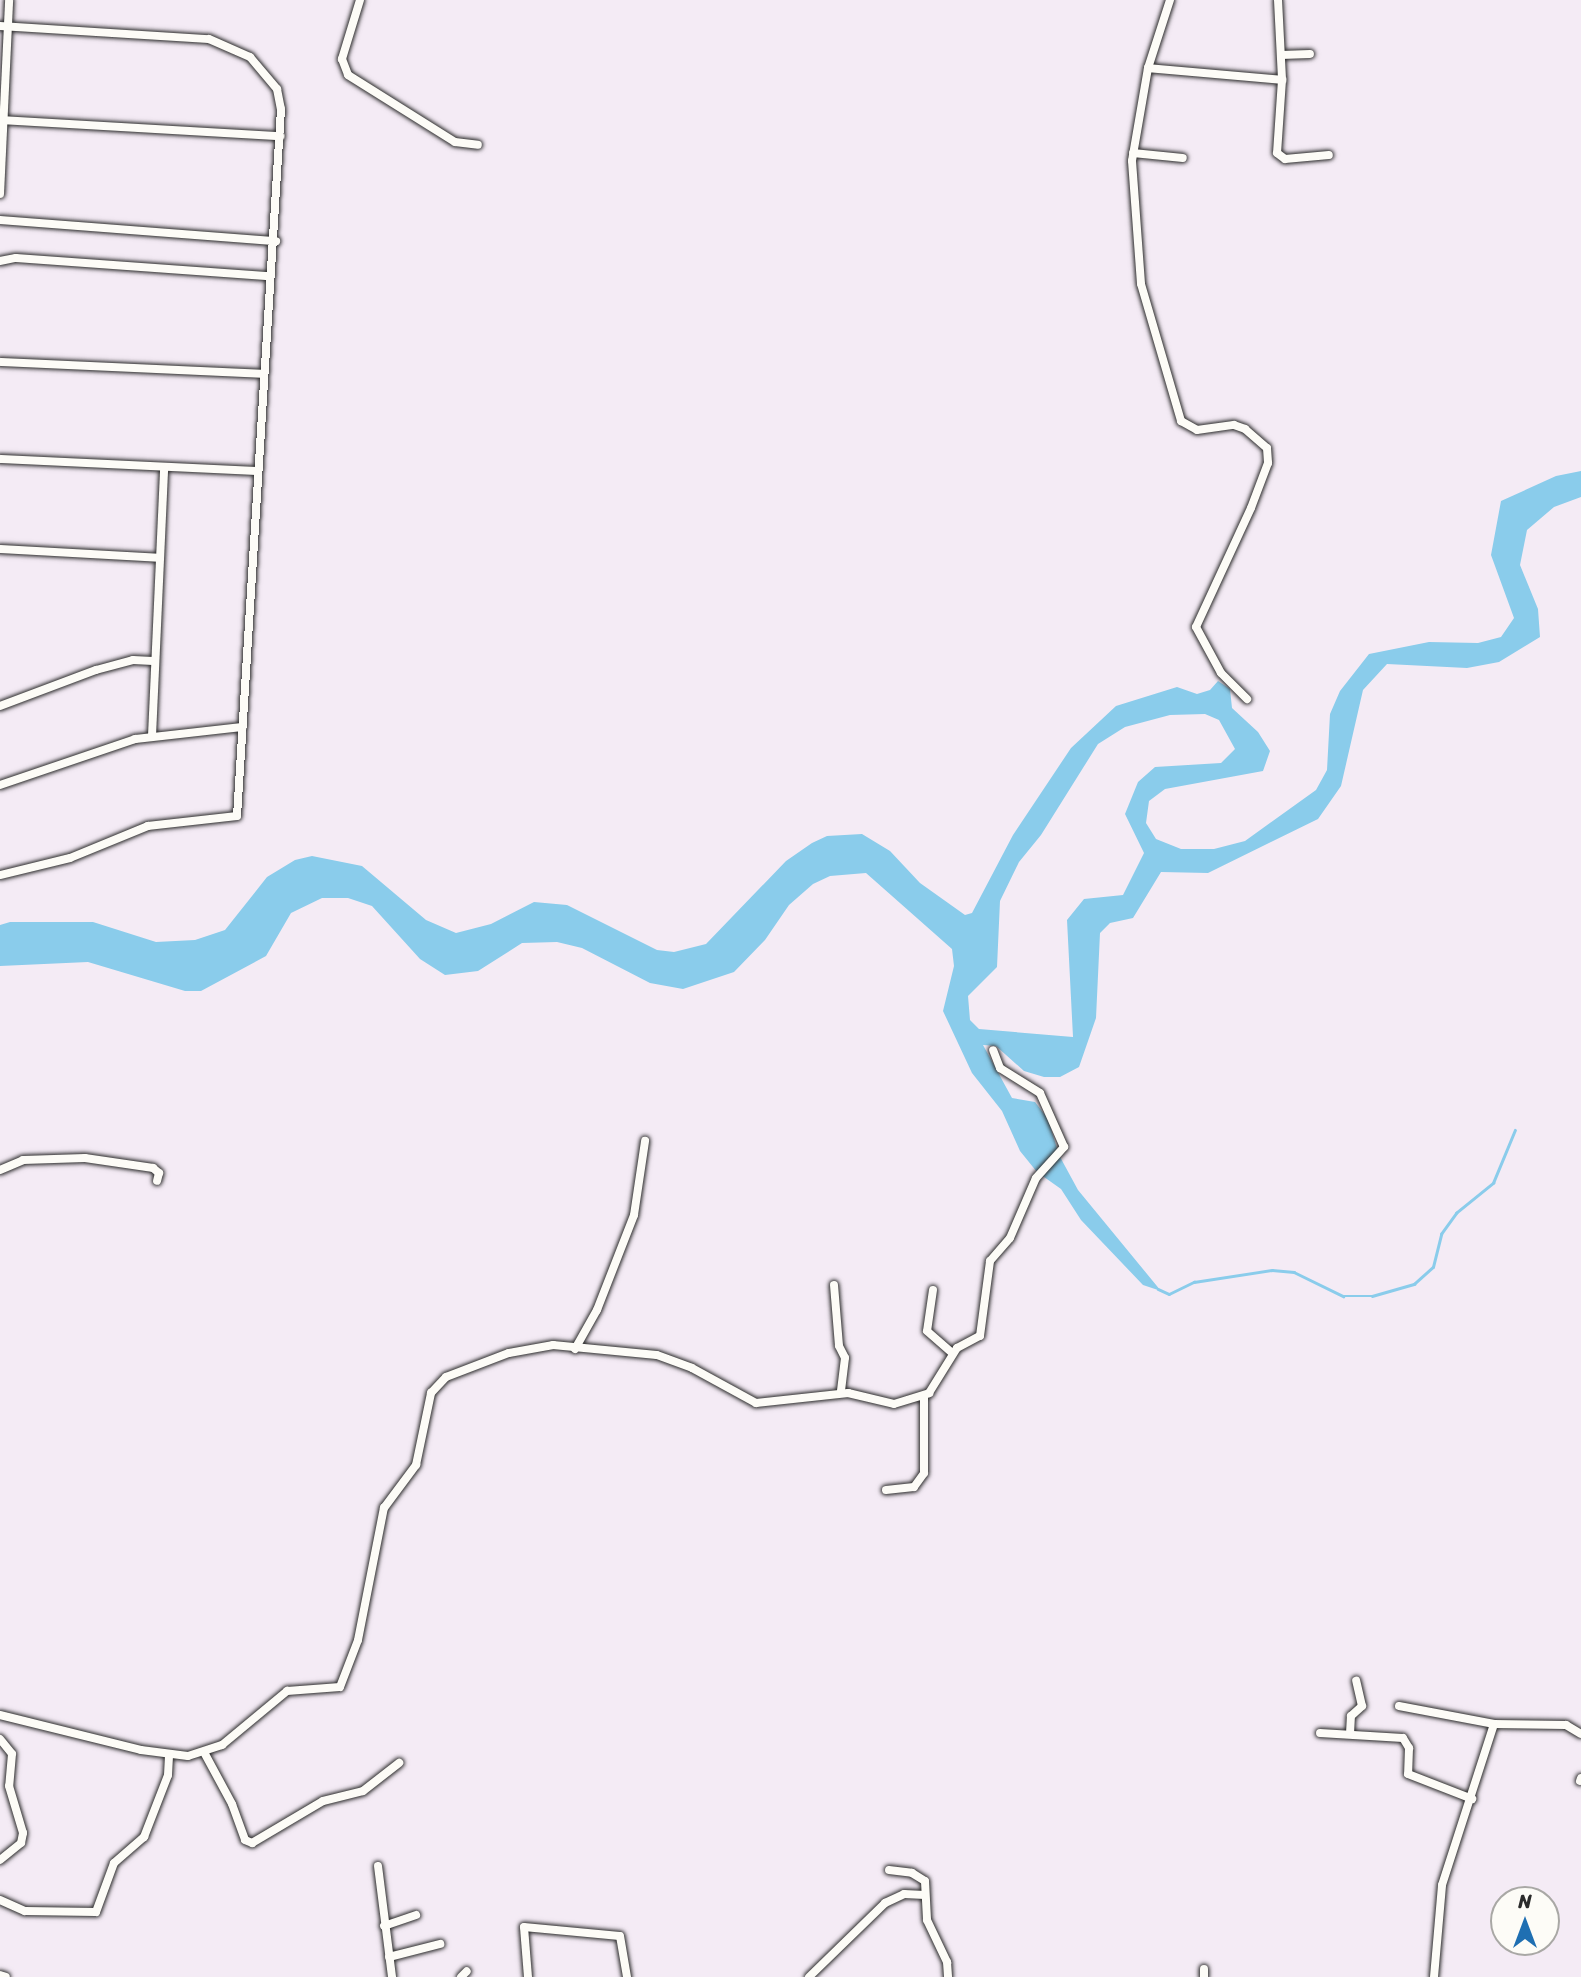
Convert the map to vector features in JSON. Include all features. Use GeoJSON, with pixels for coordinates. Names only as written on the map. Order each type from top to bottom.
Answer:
{"type":"FeatureCollection","features":[{"type":"Feature","properties":{"kind":"street"},"geometry":{"type":"LineString","coordinates":[[0,194],[4,27],[9,0]]}},
{"type":"Feature","properties":{"kind":"street"},"geometry":{"type":"LineString","coordinates":[[360,0],[342,59],[348,75],[455,142],[478,145]]}},
{"type":"Feature","properties":{"kind":"street"},"geometry":{"type":"LineString","coordinates":[[1170,0],[1148,68],[1133,153],[1131,184],[1137,205],[1141,285],[1181,421],[1196,430],[1234,425],[1245,429],[1267,448],[1268,463],[1251,508],[1196,627],[1221,673],[1247,699]]}},
{"type":"Feature","properties":{"kind":"street"},"geometry":{"type":"LineString","coordinates":[[1278,0],[1282,80],[1279,157],[1329,155]]}},
{"type":"Feature","properties":{"kind":"street"},"geometry":{"type":"LineString","coordinates":[[0,875],[70,858],[148,826],[237,816],[262,374],[269,276],[276,241],[281,136],[277,89],[250,57],[230,46],[182,36],[4,27]]}},
{"type":"Feature","properties":{"kind":"street"},"geometry":{"type":"LineString","coordinates":[[1281,55],[1310,54]]}},
{"type":"Feature","properties":{"kind":"street"},"geometry":{"type":"LineString","coordinates":[[1148,68],[1282,80]]}},
{"type":"Feature","properties":{"kind":"street"},"geometry":{"type":"LineString","coordinates":[[2,120],[281,136]]}},
{"type":"Feature","properties":{"kind":"street"},"geometry":{"type":"LineString","coordinates":[[1133,153],[1183,158]]}},
{"type":"Feature","properties":{"kind":"street"},"geometry":{"type":"LineString","coordinates":[[0,220],[276,241]]}},
{"type":"Feature","properties":{"kind":"street"},"geometry":{"type":"LineString","coordinates":[[0,261],[16,258],[269,276]]}},
{"type":"Feature","properties":{"kind":"street"},"geometry":{"type":"LineString","coordinates":[[0,362],[262,374]]}},
{"type":"Feature","properties":{"kind":"street"},"geometry":{"type":"LineString","coordinates":[[0,459],[258,471]]}},
{"type":"Feature","properties":{"kind":"street"},"geometry":{"type":"LineString","coordinates":[[152,736],[153,661],[164,468]]}},
{"type":"Feature","properties":{"kind":"street"},"geometry":{"type":"LineString","coordinates":[[0,549],[159,558]]}},
{"type":"Feature","properties":{"kind":"street"},"geometry":{"type":"LineString","coordinates":[[0,706],[96,670],[133,660],[153,661]]}},
{"type":"Feature","properties":{"kind":"street"},"geometry":{"type":"LineString","coordinates":[[0,785],[152,736],[242,727]]}},
{"type":"Feature","properties":{"kind":"street"},"geometry":{"type":"LineString","coordinates":[[0,1715],[169,1755],[205,1754],[222,1745],[287,1691],[340,1688],[358,1640],[384,1508],[416,1465],[428,1405],[437,1384],[457,1372],[526,1348],[575,1349],[657,1355],[692,1368],[757,1404],[824,1399],[841,1393],[894,1404],[924,1396],[933,1390],[952,1353],[980,1336],[987,1269],[1010,1238],[1037,1178],[1063,1152],[1040,1093],[1000,1068],[993,1050]]}},
{"type":"Feature","properties":{"kind":"street"},"geometry":{"type":"LineString","coordinates":[[575,1349],[597,1310],[634,1214],[645,1141]]}},
{"type":"Feature","properties":{"kind":"street"},"geometry":{"type":"LineString","coordinates":[[0,1170],[23,1160],[85,1158],[153,1168],[159,1172],[157,1181]]}},
{"type":"Feature","properties":{"kind":"street"},"geometry":{"type":"LineString","coordinates":[[834,1285],[839,1346],[845,1358],[841,1393]]}},
{"type":"Feature","properties":{"kind":"street"},"geometry":{"type":"LineString","coordinates":[[933,1290],[927,1331],[952,1353]]}},
{"type":"Feature","properties":{"kind":"street"},"geometry":{"type":"LineString","coordinates":[[886,1490],[914,1487],[924,1473],[924,1396]]}},
{"type":"Feature","properties":{"kind":"street"},"geometry":{"type":"LineString","coordinates":[[1350,1734],[1350,1716],[1362,1706],[1356,1681]]}},
{"type":"Feature","properties":{"kind":"street"},"geometry":{"type":"LineString","coordinates":[[1399,1706],[1494,1724],[1566,1725],[1581,1734]]}},
{"type":"Feature","properties":{"kind":"street"},"geometry":{"type":"LineString","coordinates":[[1434,1977],[1442,1885],[1472,1799],[1494,1724]]}},
{"type":"Feature","properties":{"kind":"street"},"geometry":{"type":"LineString","coordinates":[[1320,1733],[1407,1740],[1408,1774],[1472,1799]]}},
{"type":"Feature","properties":{"kind":"street"},"geometry":{"type":"LineString","coordinates":[[0,1739],[12,1754],[9,1786],[23,1833],[21,1843],[0,1860]]}},
{"type":"Feature","properties":{"kind":"street"},"geometry":{"type":"LineString","coordinates":[[205,1754],[232,1804],[245,1840],[252,1843],[323,1801],[363,1791],[399,1763]]}},
{"type":"Feature","properties":{"kind":"street"},"geometry":{"type":"LineString","coordinates":[[0,1900],[25,1911],[96,1912],[114,1863],[144,1837],[163,1788],[169,1755]]}},
{"type":"Feature","properties":{"kind":"street"},"geometry":{"type":"LineString","coordinates":[[378,1866],[392,1977]]}},
{"type":"Feature","properties":{"kind":"street"},"geometry":{"type":"LineString","coordinates":[[888,1871],[918,1875],[927,1885],[927,1920],[947,1962],[948,1977]]}},
{"type":"Feature","properties":{"kind":"street"},"geometry":{"type":"LineString","coordinates":[[809,1977],[885,1903],[904,1894],[925,1895]]}},
{"type":"Feature","properties":{"kind":"street"},"geometry":{"type":"LineString","coordinates":[[384,1926],[416,1915]]}},
{"type":"Feature","properties":{"kind":"street"},"geometry":{"type":"LineString","coordinates":[[528,1977],[523,1927],[620,1936],[627,1977]]}},
{"type":"Feature","properties":{"kind":"street"},"geometry":{"type":"LineString","coordinates":[[389,1956],[440,1944]]}},
{"type":"Feature","properties":{"kind":"street"},"geometry":{"type":"LineString","coordinates":[[0,1975],[6,1977]]}},
{"type":"Feature","properties":{"kind":"water"},"geometry":{"type":"Polygon","coordinates":[[[1581,471],[1581,497],[1554,507],[1527,530],[1520,565],[1538,609],[1540,637],[1499,662],[1467,668],[1387,664],[1363,690],[1341,786],[1318,819],[1208,873],[1161,872],[1133,918],[1110,923],[1100,933],[1096,1018],[1079,1067],[1060,1077],[1044,1077],[1024,1071],[996,1046],[983,1045],[1012,1098],[1035,1102],[1048,1119],[1059,1155],[1078,1190],[1161,1291],[1143,1285],[1081,1220],[1061,1189],[1037,1172],[1020,1151],[1002,1111],[972,1073],[943,1011],[954,966],[952,949],[866,873],[830,876],[813,884],[789,905],[765,940],[734,972],[683,989],[650,983],[582,948],[557,942],[522,943],[478,971],[445,975],[420,959],[372,906],[348,898],[322,898],[291,913],[266,956],[201,991],[185,991],[88,962],[0,966],[0,925],[10,922],[93,922],[156,942],[195,940],[225,930],[267,877],[295,860],[312,856],[362,866],[426,920],[456,933],[491,924],[534,902],[567,905],[657,950],[674,952],[706,944],[786,861],[812,843],[827,836],[862,834],[890,851],[920,883],[965,915],[972,913],[1013,835],[1071,748],[1116,706],[1177,687],[1197,694],[1210,690],[1218,681],[1230,689],[1232,708],[1258,732],[1270,751],[1263,771],[1165,789],[1149,801],[1146,823],[1156,839],[1181,849],[1214,849],[1245,841],[1316,790],[1327,770],[1330,714],[1340,691],[1369,654],[1429,642],[1478,643],[1501,637],[1514,618],[1491,555],[1501,501],[1556,476],[1581,471]],[[1205,714],[1170,715],[1125,727],[1098,744],[1041,835],[1019,862],[1000,901],[997,967],[968,996],[970,1020],[979,1029],[1073,1037],[1067,920],[1084,899],[1123,895],[1144,853],[1125,814],[1138,782],[1155,767],[1221,763],[1235,749],[1219,720],[1205,714]]]}},
{"type":"Feature","properties":{"kind":"waterway"},"geometry":{"type":"LineString","coordinates":[[1158,1289],[1169,1294],[1194,1282],[1272,1270],[1294,1272],[1343,1296],[1372,1296],[1414,1284],[1433,1267],[1441,1234],[1456,1213],[1493,1183],[1515,1130]]}}]}
